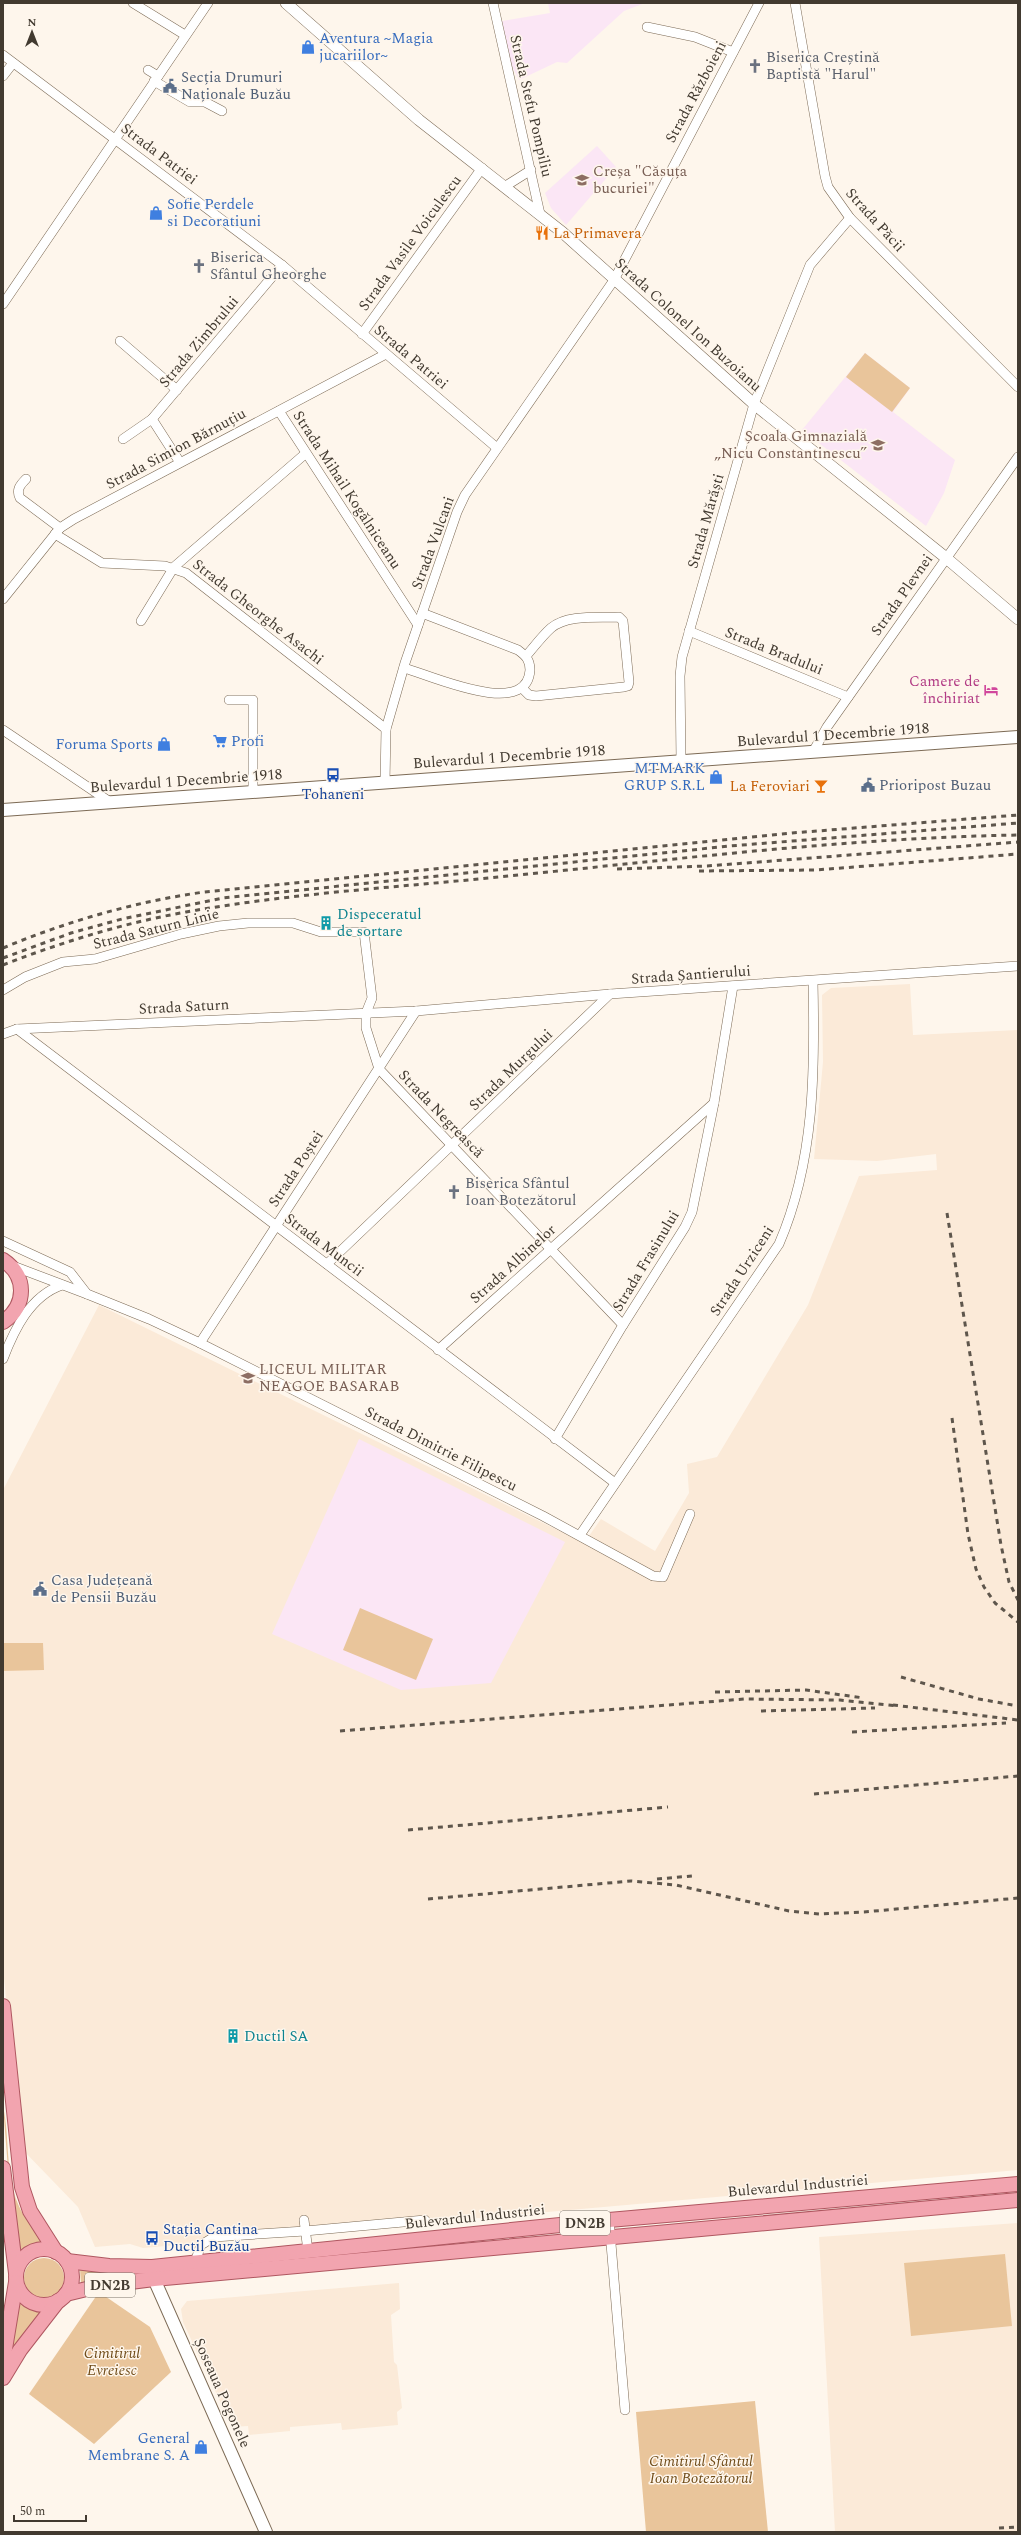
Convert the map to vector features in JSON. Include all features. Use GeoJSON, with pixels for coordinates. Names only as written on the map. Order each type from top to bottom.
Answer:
{"type":"FeatureCollection","features":[{"type":"Feature","properties":{"kind":"main road","name":"Bulevardul 1 Decembrie 1918"},"geometry":{"type":"LineString","coordinates":[[3,810],[1018,737]]}},
{"type":"Feature","properties":{"kind":"main road"},"geometry":{"type":"LineString","coordinates":[[7,1319],[19,1304],[22,1292],[21,1281],[8,1263]]}},
{"type":"Feature","properties":{"kind":"main road"},"geometry":{"type":"LineString","coordinates":[[3,2006],[22,2187],[30,2212],[56,2252]]}},
{"type":"Feature","properties":{"kind":"main road"},"geometry":{"type":"LineString","coordinates":[[3,2168],[16,2278]]}},
{"type":"Feature","properties":{"kind":"main road","name":"Bulevardul Industriei"},"geometry":{"type":"LineString","coordinates":[[153,2273],[195,2262],[308,2250],[610,2220],[1018,2184]]}},
{"type":"Feature","properties":{"kind":"main road","name":"DN2B"},"geometry":{"type":"LineString","coordinates":[[16,2278],[25,2297],[32,2302],[45,2305],[99,2286],[153,2273],[610,2239],[1018,2200]]}},
{"type":"Feature","properties":{"kind":"main road"},"geometry":{"type":"LineString","coordinates":[[3,2360],[16,2278],[23,2258],[30,2253],[48,2249],[56,2252]]}},
{"type":"Feature","properties":{"kind":"main road","name":"DN2B"},"geometry":{"type":"LineString","coordinates":[[56,2252],[67,2261],[153,2273]]}},
{"type":"Feature","properties":{"kind":"main road","name":"DN2B"},"geometry":{"type":"LineString","coordinates":[[3,2378],[20,2350],[62,2298],[72,2278],[67,2261]]}},
{"type":"Feature","properties":{"kind":"main road","name":"Șoseaua Pogonele"},"geometry":{"type":"LineString","coordinates":[[153,2273],[266,2532]]}},
{"type":"Feature","properties":{"kind":"street"},"geometry":{"type":"LineString","coordinates":[[133,3],[185,35]]}},
{"type":"Feature","properties":{"kind":"street"},"geometry":{"type":"LineString","coordinates":[[3,304],[208,3]]}},
{"type":"Feature","properties":{"kind":"street","name":"Strada Colonel Ion Buzoianu"},"geometry":{"type":"LineString","coordinates":[[286,3],[419,120],[540,214],[754,404],[945,557],[1018,619]]}},
{"type":"Feature","properties":{"kind":"street","name":"Strada Stefu Pompiliu"},"geometry":{"type":"LineString","coordinates":[[493,3],[540,214]]}},
{"type":"Feature","properties":{"kind":"street","name":"Strada Războieni"},"geometry":{"type":"LineString","coordinates":[[614,280],[759,3]]}},
{"type":"Feature","properties":{"kind":"street","name":"Strada Păcii"},"geometry":{"type":"LineString","coordinates":[[795,3],[828,187],[850,218],[1018,387]]}},
{"type":"Feature","properties":{"kind":"street"},"geometry":{"type":"LineString","coordinates":[[647,27],[695,37],[733,52]]}},
{"type":"Feature","properties":{"kind":"street","name":"Strada Patriei"},"geometry":{"type":"LineString","coordinates":[[3,55],[282,265],[497,448]]}},
{"type":"Feature","properties":{"kind":"street"},"geometry":{"type":"LineString","coordinates":[[3,76],[13,63]]}},
{"type":"Feature","properties":{"kind":"street"},"geometry":{"type":"LineString","coordinates":[[148,70],[156,78],[190,102],[205,102],[222,111]]}},
{"type":"Feature","properties":{"kind":"street","name":"Strada Vasile Voiculescu"},"geometry":{"type":"LineString","coordinates":[[362,334],[482,168]]}},
{"type":"Feature","properties":{"kind":"street"},"geometry":{"type":"LineString","coordinates":[[504,187],[531,170]]}},
{"type":"Feature","properties":{"kind":"street","name":"Strada Mărăști"},"geometry":{"type":"LineString","coordinates":[[682,761],[680,676],[689,631],[754,404],[810,265],[850,218]]}},
{"type":"Feature","properties":{"kind":"street","name":"Strada Zimbrului"},"geometry":{"type":"LineString","coordinates":[[123,439],[152,419],[282,265]]}},
{"type":"Feature","properties":{"kind":"street","name":"Strada Vulcani"},"geometry":{"type":"LineString","coordinates":[[385,783],[386,729],[418,625],[457,512],[465,495],[614,280]]}},
{"type":"Feature","properties":{"kind":"street"},"geometry":{"type":"LineString","coordinates":[[120,341],[177,390]]}},
{"type":"Feature","properties":{"kind":"street","name":"Strada Simion Bărnuțiu"},"geometry":{"type":"LineString","coordinates":[[3,599],[58,531],[179,461],[279,412],[386,354]]}},
{"type":"Feature","properties":{"kind":"street","name":"Strada Mihail Kogălniceanu"},"geometry":{"type":"LineString","coordinates":[[279,412],[418,625]]}},
{"type":"Feature","properties":{"kind":"street"},"geometry":{"type":"LineString","coordinates":[[152,419],[179,461]]}},
{"type":"Feature","properties":{"kind":"street"},"geometry":{"type":"LineString","coordinates":[[141,621],[174,567],[306,454]]}},
{"type":"Feature","properties":{"kind":"street","name":"Strada Plevnei"},"geometry":{"type":"LineString","coordinates":[[813,752],[827,727],[945,557],[1018,457]]}},
{"type":"Feature","properties":{"kind":"street","name":"Strada Gheorghe Asachi"},"geometry":{"type":"LineString","coordinates":[[26,479],[19,486],[18,494],[20,498],[58,531],[102,563],[174,567],[186,573],[386,729]]}},
{"type":"Feature","properties":{"kind":"street"},"geometry":{"type":"LineString","coordinates":[[422,614],[496,641],[526,656],[530,671],[523,689]]}},
{"type":"Feature","properties":{"kind":"street"},"geometry":{"type":"LineString","coordinates":[[523,689],[529,695],[536,696],[624,687],[628,686],[629,682],[623,621],[619,617],[559,623],[552,627],[526,656]]}},
{"type":"Feature","properties":{"kind":"street","name":"Strada Bradului"},"geometry":{"type":"LineString","coordinates":[[689,631],[848,697]]}},
{"type":"Feature","properties":{"kind":"street"},"geometry":{"type":"LineString","coordinates":[[404,668],[493,694],[507,694],[523,689]]}},
{"type":"Feature","properties":{"kind":"street"},"geometry":{"type":"LineString","coordinates":[[229,700],[253,700],[253,792]]}},
{"type":"Feature","properties":{"kind":"street"},"geometry":{"type":"LineString","coordinates":[[3,730],[110,802]]}},
{"type":"Feature","properties":{"kind":"street","name":"Strada Saturn Linie"},"geometry":{"type":"LineString","coordinates":[[3,990],[26,977],[62,962],[95,959],[181,934],[213,927],[248,923],[293,922],[321,932]]}},
{"type":"Feature","properties":{"kind":"street","name":"Strada Negrească"},"geometry":{"type":"LineString","coordinates":[[321,932],[361,930],[366,935],[372,998],[366,1013],[366,1033],[379,1069],[623,1325]]}},
{"type":"Feature","properties":{"kind":"street","name":"Strada Șantierului"},"geometry":{"type":"LineString","coordinates":[[366,1013],[416,1011],[610,994],[1018,966]]}},
{"type":"Feature","properties":{"kind":"street","name":"Strada Urziceni"},"geometry":{"type":"LineString","coordinates":[[580,1535],[779,1244],[785,1231],[798,1189],[811,1112],[814,1069],[813,981]]}},
{"type":"Feature","properties":{"kind":"street","name":"Strada Frasinului"},"geometry":{"type":"LineString","coordinates":[[555,1439],[623,1325],[685,1227],[692,1212],[714,1103],[733,986]]}},
{"type":"Feature","properties":{"kind":"street","name":"Strada Murgului"},"geometry":{"type":"LineString","coordinates":[[327,1264],[452,1147],[610,994]]}},
{"type":"Feature","properties":{"kind":"street","name":"Strada Poștei"},"geometry":{"type":"LineString","coordinates":[[200,1343],[416,1011]]}},
{"type":"Feature","properties":{"kind":"street","name":"Strada Saturn"},"geometry":{"type":"LineString","coordinates":[[3,1034],[17,1029],[366,1013]]}},
{"type":"Feature","properties":{"kind":"street","name":"Strada Muncii"},"geometry":{"type":"LineString","coordinates":[[17,1029],[555,1439],[615,1483]]}},
{"type":"Feature","properties":{"kind":"street","name":"Strada Albinelor"},"geometry":{"type":"LineString","coordinates":[[438,1350],[714,1103]]}},
{"type":"Feature","properties":{"kind":"street","name":"Strada Dimitrie Filipescu"},"geometry":{"type":"LineString","coordinates":[[3,1241],[70,1272],[87,1294],[200,1343],[580,1535],[653,1576],[663,1577],[690,1514]]}},
{"type":"Feature","properties":{"kind":"street"},"geometry":{"type":"LineString","coordinates":[[8,1263],[87,1294]]}},
{"type":"Feature","properties":{"kind":"street"},"geometry":{"type":"LineString","coordinates":[[3,1359],[19,1323],[46,1293],[62,1285]]}},
{"type":"Feature","properties":{"kind":"street"},"geometry":{"type":"LineString","coordinates":[[7,1319],[37,1303]]}},
{"type":"Feature","properties":{"kind":"street"},"geometry":{"type":"LineString","coordinates":[[805,2221],[806,2203]]}},
{"type":"Feature","properties":{"kind":"street"},"geometry":{"type":"LineString","coordinates":[[304,2220],[308,2250]]}},
{"type":"Feature","properties":{"kind":"street"},"geometry":{"type":"LineString","coordinates":[[195,2262],[201,2245],[214,2237],[305,2231],[425,2220]]}},
{"type":"Feature","properties":{"kind":"street"},"geometry":{"type":"LineString","coordinates":[[610,2220],[610,2239],[625,2410]]}},
{"type":"Feature","properties":{"kind":"shaded area"},"geometry":{"type":"Polygon","coordinates":[[[548,3],[645,3],[624,11],[567,63],[557,62],[519,80],[511,64],[502,21],[550,13],[548,3]]]}},
{"type":"Feature","properties":{"kind":"shaded area","name":"Creșa \"Căsuța bucuriei\""},"geometry":{"type":"Polygon","coordinates":[[[597,146],[616,167],[566,225],[551,208],[545,193],[597,146]]]}},
{"type":"Feature","properties":{"kind":"shaded area","name":"Școala Gimnazială „Nicu Constantinescu”"},"geometry":{"type":"Polygon","coordinates":[[[865,353],[910,388],[893,412],[955,460],[944,493],[926,526],[802,430],[865,353]]]}},
{"type":"Feature","properties":{"kind":"shaded area"},"geometry":{"type":"Polygon","coordinates":[[[910,984],[913,1035],[1018,1030],[1018,2170],[143,2248],[130,2244],[95,2247],[78,2207],[21,2148],[3,1968],[3,1490],[99,1305],[584,1543],[601,1519],[655,1551],[689,1493],[687,1464],[717,1457],[808,1305],[859,1176],[937,1170],[936,1154],[877,1161],[814,1159],[823,1062],[822,995],[831,988],[910,984]]]}},
{"type":"Feature","properties":{"kind":"shaded area"},"geometry":{"type":"Polygon","coordinates":[[[359,1439],[565,1542],[491,1683],[401,1690],[272,1634],[359,1439]]]}},
{"type":"Feature","properties":{"kind":"shaded area"},"geometry":{"type":"Polygon","coordinates":[[[1018,2223],[1018,2532],[835,2532],[819,2237],[1018,2223]]]}},
{"type":"Feature","properties":{"kind":"shaded area"},"geometry":{"type":"Polygon","coordinates":[[[399,2283],[400,2309],[391,2315],[394,2362],[397,2365],[402,2408],[397,2412],[398,2425],[342,2430],[341,2423],[290,2427],[290,2431],[249,2435],[248,2426],[232,2427],[183,2322],[181,2309],[187,2301],[399,2283]]]}},
{"type":"Feature","properties":{"kind":"green space"},"geometry":{"type":"Polygon","coordinates":[[[865,353],[910,388],[892,412],[846,377],[865,353]]]}},
{"type":"Feature","properties":{"kind":"green space"},"geometry":{"type":"Polygon","coordinates":[[[360,1608],[433,1639],[416,1680],[343,1650],[360,1608]]]}},
{"type":"Feature","properties":{"kind":"green space"},"geometry":{"type":"Polygon","coordinates":[[[3,1643],[43,1643],[44,1670],[3,1671],[3,1643]]]}},
{"type":"Feature","properties":{"kind":"green space"},"geometry":{"type":"Polygon","coordinates":[[[3,2106],[9,2168],[11,2181],[18,2204],[24,2216],[50,2246],[30,2251],[18,2259],[10,2194],[3,2106]]]}},
{"type":"Feature","properties":{"kind":"green space"},"geometry":{"type":"Polygon","coordinates":[[[1005,2254],[1012,2326],[911,2336],[904,2263],[1005,2254]]]}},
{"type":"Feature","properties":{"kind":"green space"},"geometry":{"type":"Polygon","coordinates":[[[44,2258],[52,2260],[58,2264],[62,2270],[64,2278],[62,2286],[58,2292],[52,2296],[44,2298],[36,2296],[30,2292],[26,2286],[24,2278],[26,2270],[30,2264],[36,2260],[44,2258]]]}},
{"type":"Feature","properties":{"kind":"green space"},"geometry":{"type":"Polygon","coordinates":[[[80,2269],[121,2274],[94,2278],[81,2284],[80,2269]]]}},
{"type":"Feature","properties":{"kind":"green space","name":"Cimitirul Evreiesc"},"geometry":{"type":"Polygon","coordinates":[[[99,2292],[150,2327],[171,2372],[94,2444],[29,2394],[99,2292]]]}},
{"type":"Feature","properties":{"kind":"green space"},"geometry":{"type":"Polygon","coordinates":[[[18,2294],[31,2305],[48,2307],[26,2330],[11,2354],[18,2294]]]}},
{"type":"Feature","properties":{"kind":"green space","name":"Cimitirul Sfântul Ioan Botezătorul"},"geometry":{"type":"Polygon","coordinates":[[[755,2401],[768,2532],[646,2532],[636,2412],[755,2401]]]}},
{"type":"Feature","properties":{"kind":"railway"},"geometry":{"type":"LineString","coordinates":[[3,948],[52,929],[127,907],[204,892],[792,833],[1018,815]]}},
{"type":"Feature","properties":{"kind":"railway"},"geometry":{"type":"LineString","coordinates":[[3,958],[71,933],[122,919],[223,898],[730,846],[1018,823]]}},
{"type":"Feature","properties":{"kind":"railway"},"geometry":{"type":"LineString","coordinates":[[3,965],[70,941],[116,928],[163,916],[226,905],[348,891],[764,850],[891,840],[1018,835]]}},
{"type":"Feature","properties":{"kind":"railway"},"geometry":{"type":"LineString","coordinates":[[617,869],[707,866],[1018,842]]}},
{"type":"Feature","properties":{"kind":"railway"},"geometry":{"type":"LineString","coordinates":[[699,871],[816,870],[1018,854]]}},
{"type":"Feature","properties":{"kind":"railway"},"geometry":{"type":"LineString","coordinates":[[947,1213],[1001,1545],[1009,1582],[1018,1600]]}},
{"type":"Feature","properties":{"kind":"railway"},"geometry":{"type":"LineString","coordinates":[[952,1418],[968,1534],[976,1569],[984,1587],[995,1603],[1018,1622]]}},
{"type":"Feature","properties":{"kind":"railway"},"geometry":{"type":"LineString","coordinates":[[901,1677],[979,1699],[1018,1706]]}},
{"type":"Feature","properties":{"kind":"railway"},"geometry":{"type":"LineString","coordinates":[[715,1692],[806,1690],[864,1698]]}},
{"type":"Feature","properties":{"kind":"railway"},"geometry":{"type":"LineString","coordinates":[[340,1731],[744,1699],[840,1700],[898,1706]]}},
{"type":"Feature","properties":{"kind":"railway"},"geometry":{"type":"LineString","coordinates":[[893,1705],[1018,1720]]}},
{"type":"Feature","properties":{"kind":"railway"},"geometry":{"type":"LineString","coordinates":[[761,1711],[875,1708]]}},
{"type":"Feature","properties":{"kind":"railway"},"geometry":{"type":"LineString","coordinates":[[852,1732],[1006,1723]]}},
{"type":"Feature","properties":{"kind":"railway"},"geometry":{"type":"LineString","coordinates":[[814,1794],[1018,1776]]}},
{"type":"Feature","properties":{"kind":"railway"},"geometry":{"type":"LineString","coordinates":[[408,1830],[668,1807]]}},
{"type":"Feature","properties":{"kind":"railway"},"geometry":{"type":"LineString","coordinates":[[657,1879],[692,1876]]}},
{"type":"Feature","properties":{"kind":"railway"},"geometry":{"type":"LineString","coordinates":[[428,1899],[631,1881],[676,1885],[789,1911],[819,1914],[864,1912],[1018,1898]]}},
{"type":"Feature","properties":{"kind":"railway"},"geometry":{"type":"LineString","coordinates":[[999,2528],[1018,2527]]}},
{"type":"Feature","properties":{"kind":"place","name":"Aventura ~Magia jucariilor~"},"geometry":{"type":"Point","coordinates":[308,47]}},
{"type":"Feature","properties":{"kind":"place","name":"Biserica Creștină Baptistă \"Harul\""},"geometry":{"type":"Point","coordinates":[755,66]}},
{"type":"Feature","properties":{"kind":"place","name":"Secția Drumuri Naționale Buzău"},"geometry":{"type":"Point","coordinates":[170,86]}},
{"type":"Feature","properties":{"kind":"place","name":"Creșa \"Căsuța bucuriei\""},"geometry":{"type":"Point","coordinates":[582,180]}},
{"type":"Feature","properties":{"kind":"place","name":"Sofie Perdele si Decoratiuni"},"geometry":{"type":"Point","coordinates":[156,213]}},
{"type":"Feature","properties":{"kind":"place","name":"La Primavera"},"geometry":{"type":"Point","coordinates":[542,233]}},
{"type":"Feature","properties":{"kind":"place","name":"Biserica Sfântul Gheorghe"},"geometry":{"type":"Point","coordinates":[199,266]}},
{"type":"Feature","properties":{"kind":"place","name":"Școala Gimnazială „Nicu Constantinescu”"},"geometry":{"type":"Point","coordinates":[878,445]}},
{"type":"Feature","properties":{"kind":"place","name":"Camere de închiriat"},"geometry":{"type":"Point","coordinates":[991,690]}},
{"type":"Feature","properties":{"kind":"place","name":"Profi"},"geometry":{"type":"Point","coordinates":[220,741]}},
{"type":"Feature","properties":{"kind":"place","name":"Foruma Sports"},"geometry":{"type":"Point","coordinates":[164,744]}},
{"type":"Feature","properties":{"kind":"place","name":"Tohaneni"},"geometry":{"type":"Point","coordinates":[333,775]}},
{"type":"Feature","properties":{"kind":"place","name":"MTMARK GRUP S.R.L"},"geometry":{"type":"Point","coordinates":[716,777]}},
{"type":"Feature","properties":{"kind":"place","name":"Prioripost Buzau"},"geometry":{"type":"Point","coordinates":[868,785]}},
{"type":"Feature","properties":{"kind":"place","name":"La Feroviari"},"geometry":{"type":"Point","coordinates":[821,786]}},
{"type":"Feature","properties":{"kind":"place","name":"Dispeceratul de sortare"},"geometry":{"type":"Point","coordinates":[326,923]}},
{"type":"Feature","properties":{"kind":"place","name":"Biserica Sfântul Ioan Botezătorul"},"geometry":{"type":"Point","coordinates":[454,1192]}},
{"type":"Feature","properties":{"kind":"place","name":"LICEUL MILITAR NEAGOE BASARAB"},"geometry":{"type":"Point","coordinates":[248,1378]}},
{"type":"Feature","properties":{"kind":"place","name":"Casa Județeană de Pensii Buzău"},"geometry":{"type":"Point","coordinates":[40,1589]}},
{"type":"Feature","properties":{"kind":"place","name":"Ductil SA"},"geometry":{"type":"Point","coordinates":[233,2036]}},
{"type":"Feature","properties":{"kind":"place","name":"Stația Cantina Ductil Buzău"},"geometry":{"type":"Point","coordinates":[152,2238]}},
{"type":"Feature","properties":{"kind":"place","name":"General Membrane S. A"},"geometry":{"type":"Point","coordinates":[201,2447]}}]}
